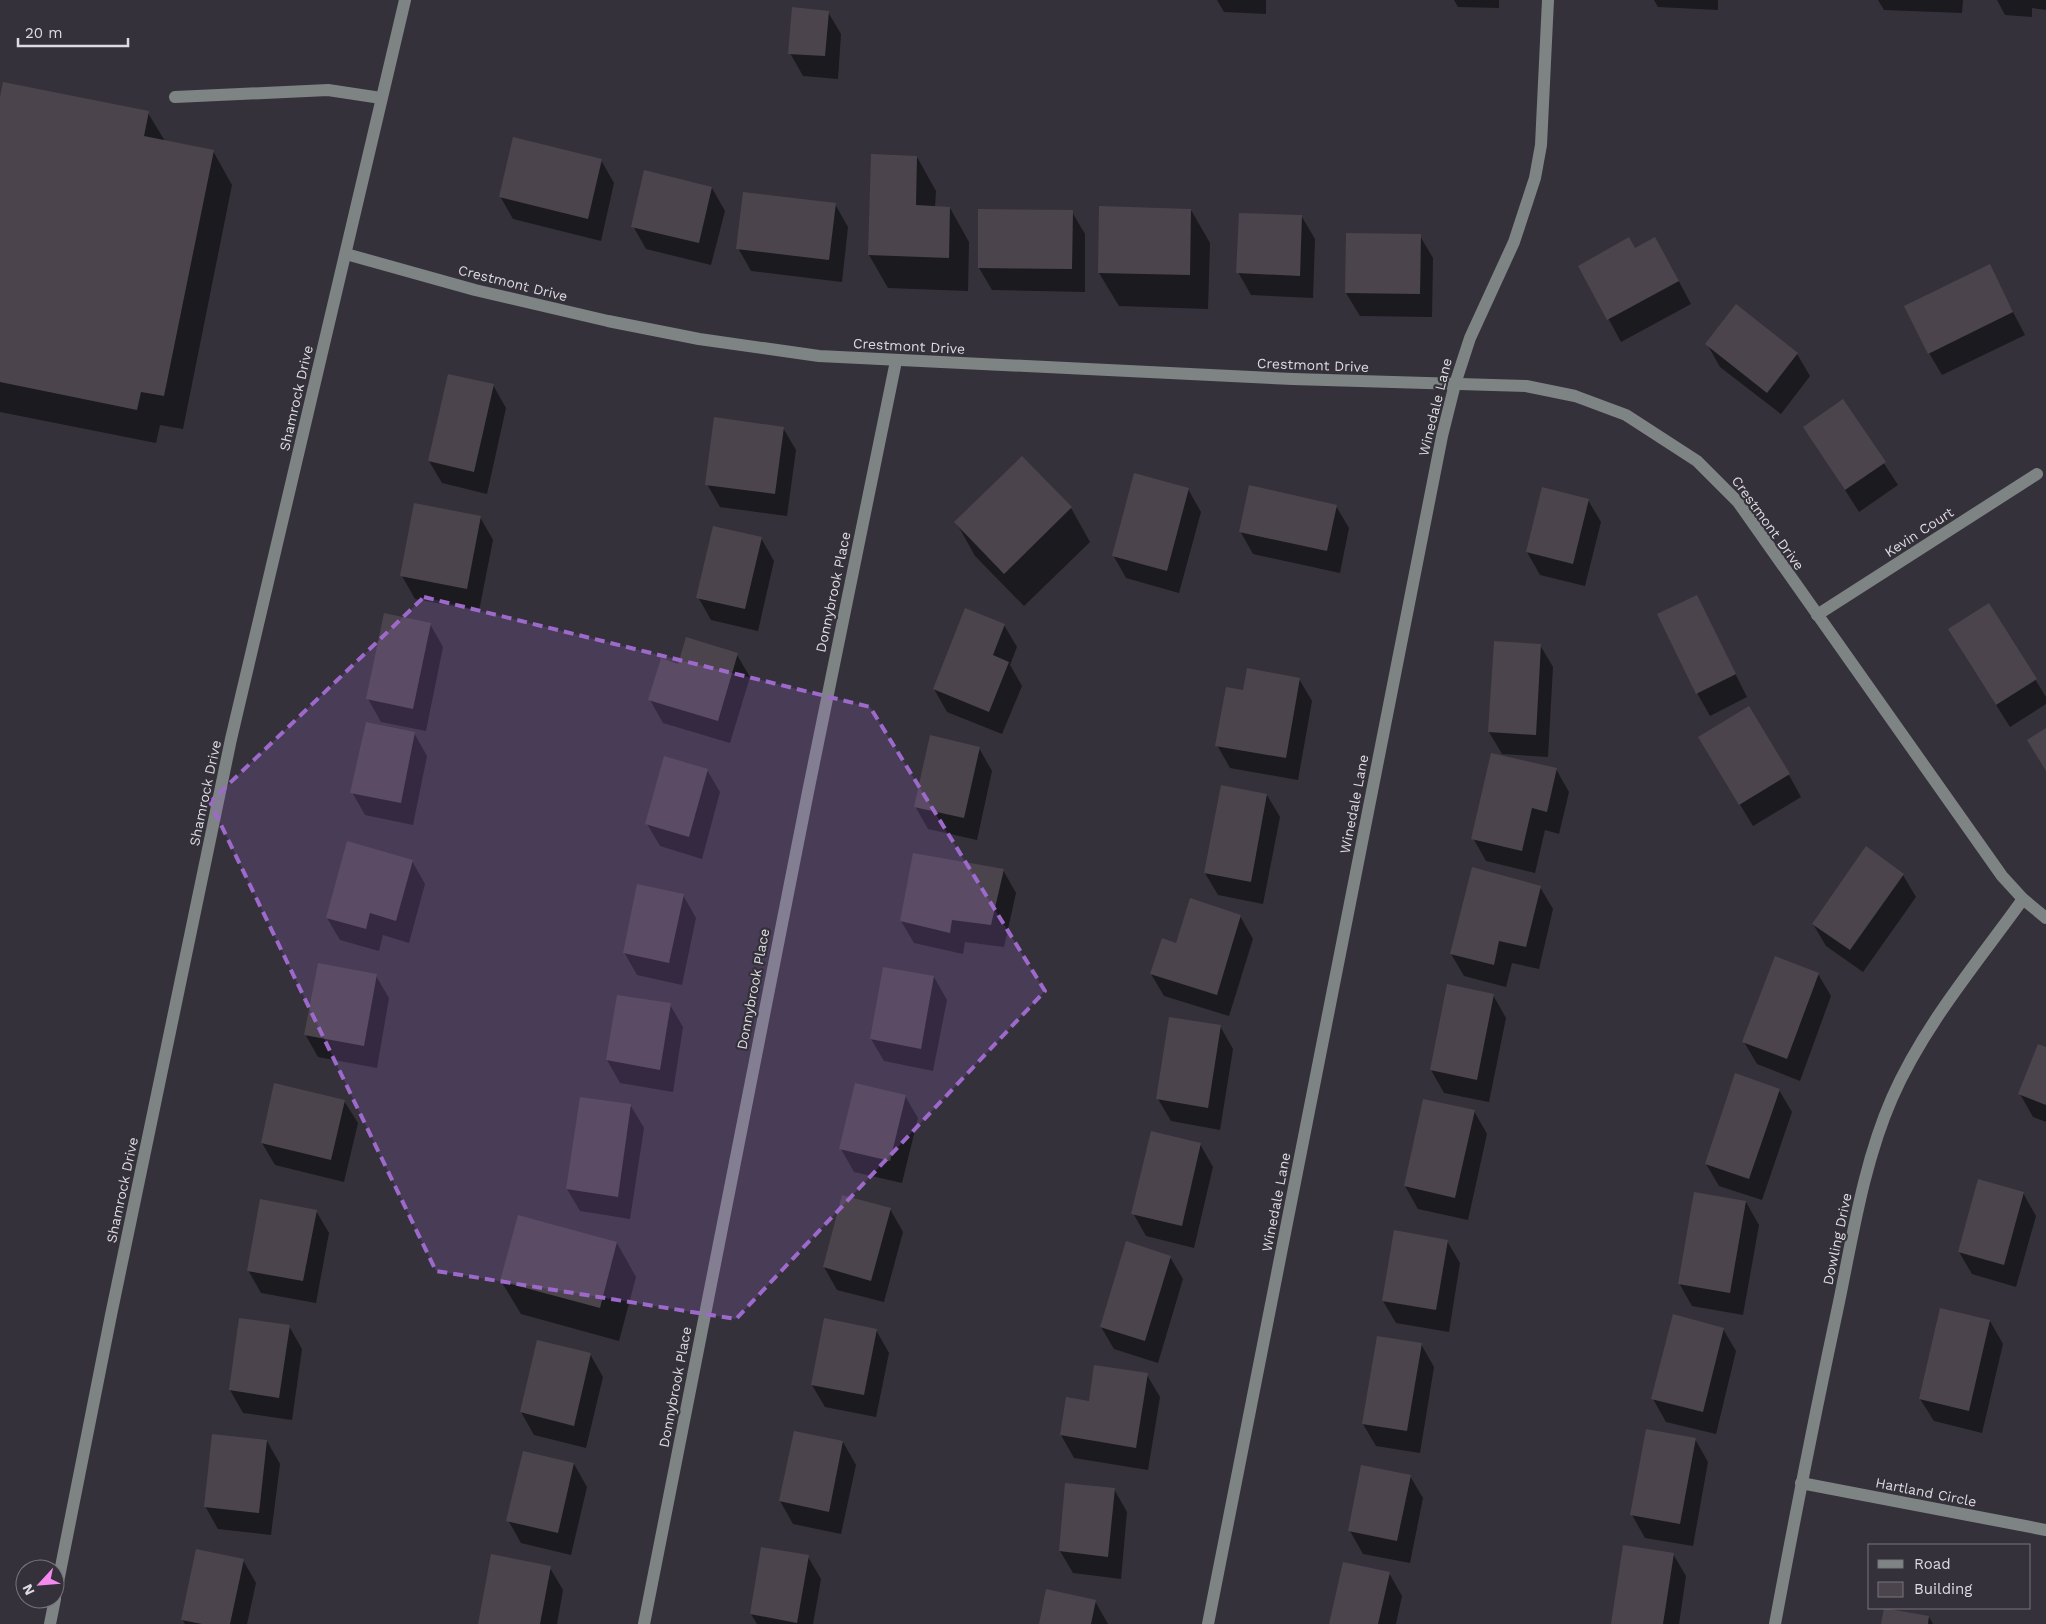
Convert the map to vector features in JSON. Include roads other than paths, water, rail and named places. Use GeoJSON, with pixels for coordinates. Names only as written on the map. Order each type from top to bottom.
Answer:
{"type":"FeatureCollection","features":[{"type":"Feature","properties":{"kind":"street","name":"Shamrock Drive"},"geometry":{"type":"LineString","coordinates":[[63,1559],[111,1315],[231,739],[405,0]]}},
{"type":"Feature","properties":{"kind":"street","name":"Winedale Lane"},"geometry":{"type":"LineString","coordinates":[[1208,1624],[1442,436],[1455,384],[1470,338],[1514,242],[1535,178],[1541,145],[1548,0]]}},
{"type":"Feature","properties":{"kind":"street"},"geometry":{"type":"LineString","coordinates":[[175,97],[328,90],[381,98]]}},
{"type":"Feature","properties":{"kind":"street","name":"Crestmont Drive"},"geometry":{"type":"LineString","coordinates":[[346,254],[475,290],[635,327],[699,339],[820,356],[1293,379],[1526,386],[1575,396],[1626,416],[1650,429],[1697,462],[1738,502],[2002,876],[2023,899],[2046,918]]}},
{"type":"Feature","properties":{"kind":"street","name":"Donnybrook Place"},"geometry":{"type":"LineString","coordinates":[[644,1624],[808,792],[896,361]]}},
{"type":"Feature","properties":{"kind":"street","name":"Kevin Court"},"geometry":{"type":"LineString","coordinates":[[1816,615],[2037,474]]}},
{"type":"Feature","properties":{"kind":"street","name":"Dowling Drive"},"geometry":{"type":"LineString","coordinates":[[1775,1624],[1801,1484],[1859,1207],[1878,1134],[1892,1097],[1927,1033],[2023,899]]}},
{"type":"Feature","properties":{"kind":"street","name":"Hartland Circle"},"geometry":{"type":"LineString","coordinates":[[1801,1484],[2046,1530]]}},
{"type":"Feature","properties":{"kind":"street","name":"Shamrock Drive"},"geometry":{"type":"LineString","coordinates":[[50,1624],[53,1609]]}}]}
